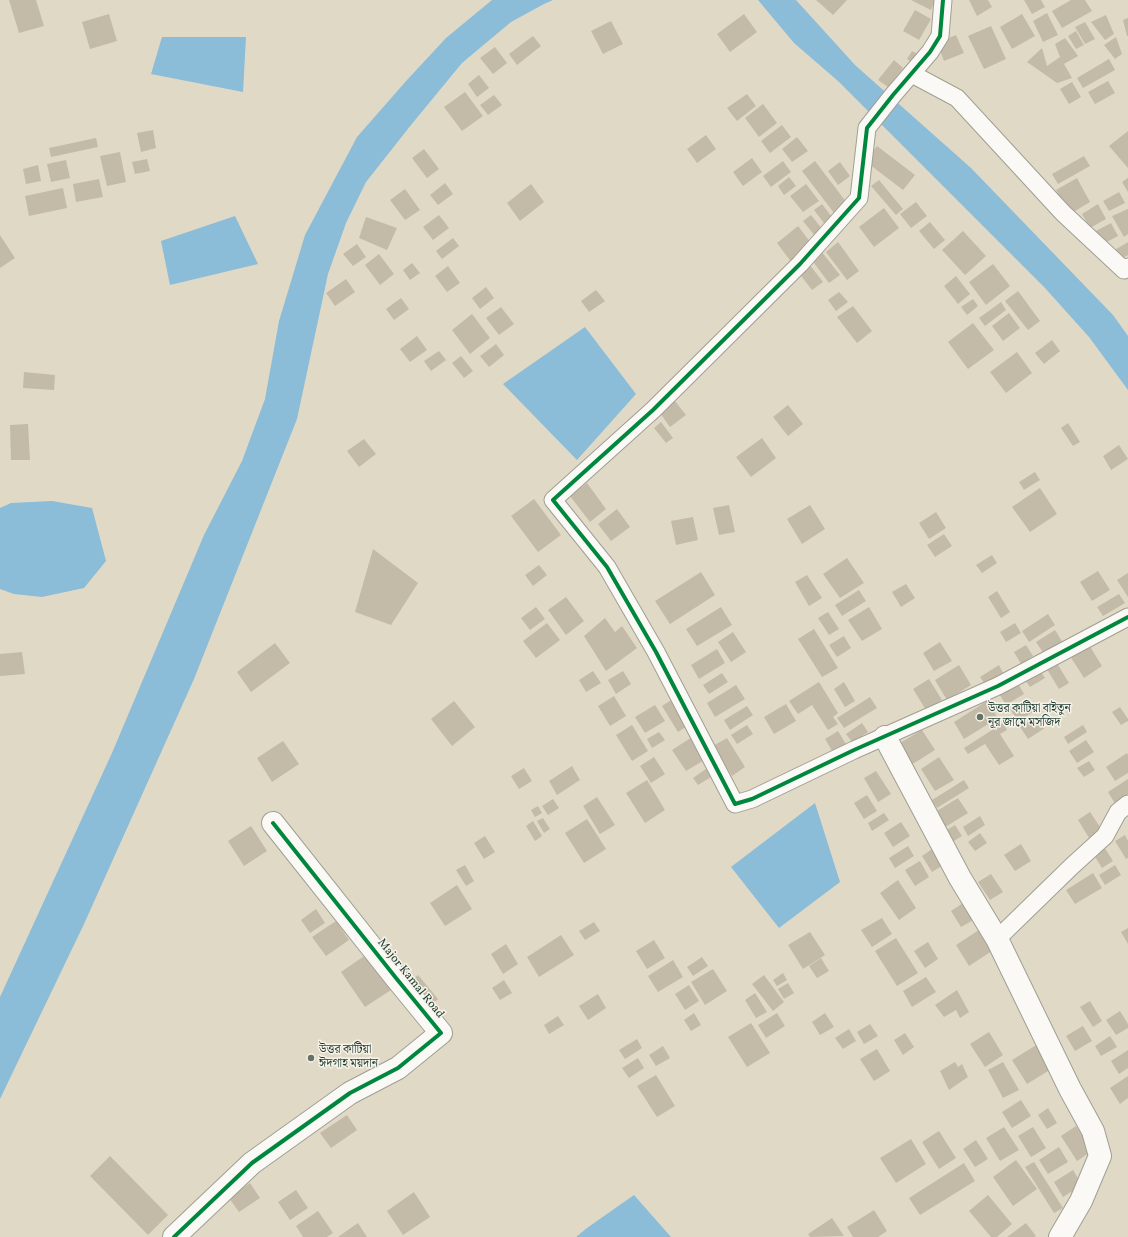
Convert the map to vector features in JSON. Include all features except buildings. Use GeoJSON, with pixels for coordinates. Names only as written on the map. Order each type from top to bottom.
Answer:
{"type":"FeatureCollection","features":[{"type":"Feature","properties":{"kind":"street"},"geometry":{"type":"LineString","coordinates":[[943,0],[940,36],[930,52],[867,128],[859,198],[800,264],[653,410],[553,500],[607,567],[656,652],[735,804],[752,798],[885,736],[998,686],[1128,617]]}},
{"type":"Feature","properties":{"kind":"street"},"geometry":{"type":"LineString","coordinates":[[912,74],[957,98],[1063,213],[1124,270],[1128,267]]}},
{"type":"Feature","properties":{"kind":"street"},"geometry":{"type":"LineString","coordinates":[[885,736],[960,878],[997,939],[1070,1089],[1093,1131],[1100,1156],[1081,1201],[1060,1237]]}},
{"type":"Feature","properties":{"kind":"street"},"geometry":{"type":"LineString","coordinates":[[997,939],[1105,836],[1118,812],[1128,804]]}},
{"type":"Feature","properties":{"kind":"street","name":"Major Kamal Road"},"geometry":{"type":"LineString","coordinates":[[174,1237],[252,1163],[350,1094],[398,1068],[441,1033],[273,823]]}},
{"type":"Feature","properties":{"kind":"water"},"geometry":{"type":"Polygon","coordinates":[[[492,0],[553,0],[511,22],[462,63],[366,182],[346,223],[328,274],[297,419],[194,679],[84,924],[0,1099],[0,997],[112,753],[204,535],[242,461],[265,399],[279,321],[305,235],[357,137],[446,38],[492,0]]]}},
{"type":"Feature","properties":{"kind":"water"},"geometry":{"type":"Polygon","coordinates":[[[758,0],[796,0],[855,65],[971,168],[1113,315],[1128,336],[1128,390],[1089,337],[1045,288],[838,81],[794,43],[758,0]]]}},
{"type":"Feature","properties":{"kind":"water"},"geometry":{"type":"Polygon","coordinates":[[[162,37],[246,37],[243,92],[151,74],[162,37]]]}},
{"type":"Feature","properties":{"kind":"water"},"geometry":{"type":"Polygon","coordinates":[[[235,216],[258,264],[170,285],[161,241],[235,216]]]}},
{"type":"Feature","properties":{"kind":"water"},"geometry":{"type":"Polygon","coordinates":[[[585,327],[636,394],[577,460],[503,384],[585,327]]]}},
{"type":"Feature","properties":{"kind":"water"},"geometry":{"type":"Polygon","coordinates":[[[52,501],[92,508],[106,561],[84,588],[42,597],[14,594],[0,589],[0,508],[11,503],[52,501]]]}},
{"type":"Feature","properties":{"kind":"water"},"geometry":{"type":"Polygon","coordinates":[[[815,803],[840,882],[779,928],[731,867],[815,803]]]}},
{"type":"Feature","properties":{"kind":"water"},"geometry":{"type":"Polygon","coordinates":[[[634,1195],[671,1237],[576,1237],[587,1228],[634,1195]]]}},
{"type":"Feature","properties":{"kind":"cycle path"},"geometry":{"type":"LineString","coordinates":[[943,0],[940,36],[930,52],[867,128],[859,198],[800,264],[653,410],[553,500],[607,567],[656,652],[735,804],[752,799],[854,750],[998,686],[1128,617]]}},
{"type":"Feature","properties":{"kind":"cycle path"},"geometry":{"type":"LineString","coordinates":[[174,1237],[252,1163],[350,1093],[398,1068],[441,1033],[273,823]]}},
{"type":"Feature","properties":{"kind":"place","name":"উত্তর কাটিয়া বাইতুন নূর জামে মসজিদ"},"geometry":{"type":"Point","coordinates":[980,717]}},
{"type":"Feature","properties":{"kind":"place","name":"উত্তর কাটিয়া ঈদগাহ ময়দান"},"geometry":{"type":"Point","coordinates":[311,1058]}}]}
